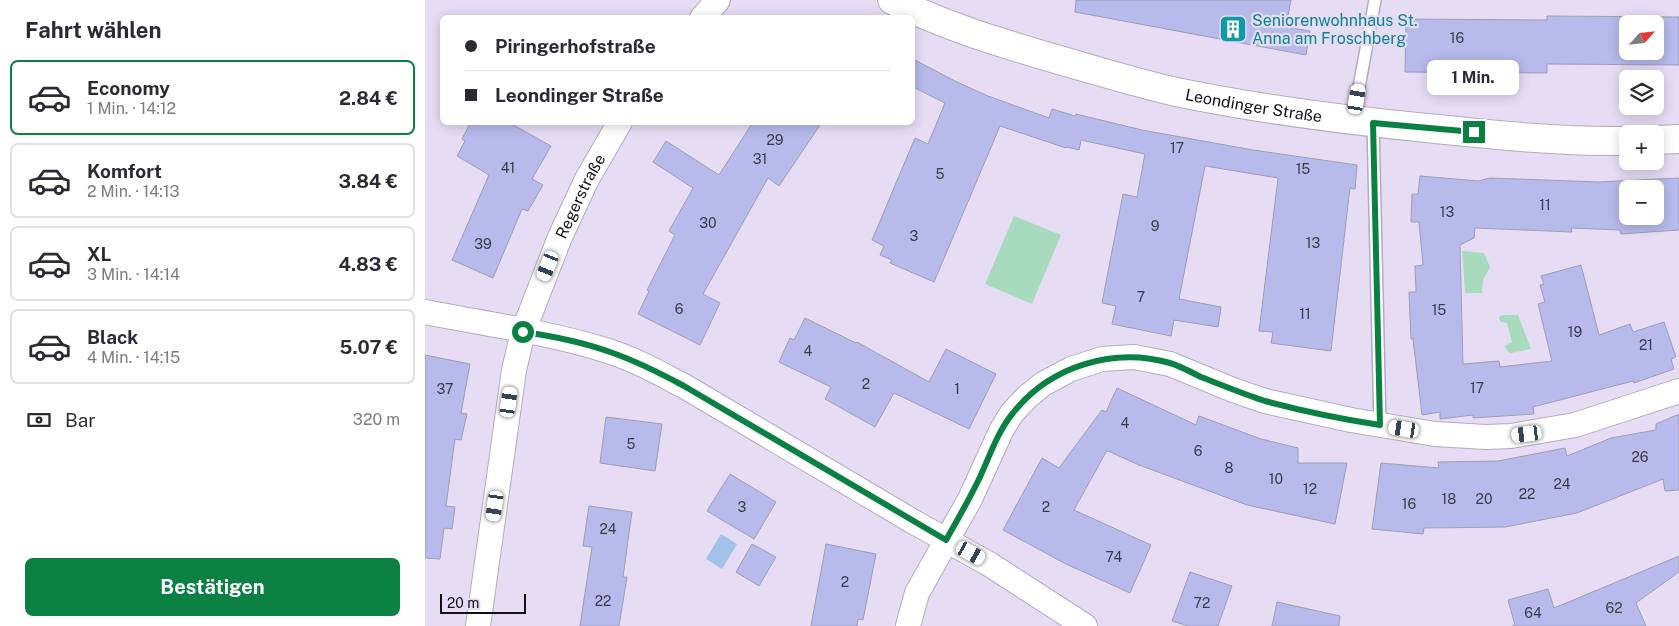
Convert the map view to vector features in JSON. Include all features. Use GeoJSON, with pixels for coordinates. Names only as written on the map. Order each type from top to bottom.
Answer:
{"type":"FeatureCollection","features":[{"type":"Feature","properties":{"kind":"street"},"geometry":{"type":"LineString","coordinates":[[705,15],[718,0]]}},
{"type":"Feature","properties":{"kind":"street","name":"Leondinger Straße"},"geometry":{"type":"LineString","coordinates":[[892,0],[927,17],[971,33],[1121,78],[1175,92],[1363,122],[1578,141],[1619,141]]}},
{"type":"Feature","properties":{"kind":"street","name":"Regerstraße"},"geometry":{"type":"LineString","coordinates":[[478,626],[514,370],[523,332],[560,237],[587,179],[618,125]]}},
{"type":"Feature","properties":{"kind":"street"},"geometry":{"type":"LineString","coordinates":[[1664,140],[1679,139]]}},
{"type":"Feature","properties":{"kind":"street"},"geometry":{"type":"LineString","coordinates":[[425,312],[523,332],[563,338],[609,351],[649,368],[684,386],[989,564],[1085,626]]}},
{"type":"Feature","properties":{"kind":"street"},"geometry":{"type":"LineString","coordinates":[[908,626],[917,593],[969,499],[1002,429],[1012,413],[1043,384],[1071,368],[1102,359],[1134,357],[1170,364],[1265,401],[1351,420],[1459,436],[1511,436],[1542,432],[1587,422],[1679,391]]}},
{"type":"Feature","properties":{"kind":"lane"},"geometry":{"type":"LineString","coordinates":[[1375,0],[1363,122],[1380,425]]}},
{"type":"Feature","properties":{"kind":"green space"},"geometry":{"type":"Polygon","coordinates":[[[1014,216],[1061,235],[1032,304],[985,284],[1014,216]]]}},
{"type":"Feature","properties":{"kind":"green space"},"geometry":{"type":"Polygon","coordinates":[[[1462,251],[1484,253],[1490,267],[1483,280],[1482,293],[1465,293],[1462,251]]]}},
{"type":"Feature","properties":{"kind":"green space"},"geometry":{"type":"Polygon","coordinates":[[[1518,315],[1531,349],[1508,352],[1505,346],[1512,342],[1507,323],[1501,322],[1499,319],[1500,316],[1518,315]]]}},
{"type":"Feature","properties":{"kind":"water"},"geometry":{"type":"Polygon","coordinates":[[[721,534],[737,544],[722,569],[706,559],[721,534]]]}},
{"type":"Feature","properties":{"kind":"building","name":"Seniorenwohnhaus St. Anna am Froschberg"},"geometry":{"type":"Polygon","coordinates":[[[1076,0],[1291,0],[1286,27],[1310,31],[1306,55],[1075,12],[1076,0]]]}},
{"type":"Feature","properties":{"kind":"building"},"geometry":{"type":"Polygon","coordinates":[[[1547,16],[1619,17],[1619,60],[1664,60],[1664,17],[1679,17],[1679,65],[1547,64],[1547,73],[1405,72],[1406,19],[1547,20],[1547,16]]]}},
{"type":"Feature","properties":{"kind":"building"},"geometry":{"type":"Polygon","coordinates":[[[915,60],[988,96],[1049,118],[1052,109],[1075,116],[1076,114],[1142,130],[1253,150],[1357,165],[1355,189],[1350,188],[1331,351],[1271,343],[1273,332],[1259,331],[1278,178],[1205,166],[1179,299],[1221,307],[1218,327],[1174,320],[1171,336],[1112,324],[1116,306],[1102,303],[1123,194],[1137,197],[1145,154],[1081,140],[1079,150],[1066,148],[1000,126],[934,282],[890,263],[892,260],[880,255],[884,246],[872,240],[915,138],[928,144],[945,103],[915,88],[915,60]]]}},
{"type":"Feature","properties":{"kind":"building"},"geometry":{"type":"Polygon","coordinates":[[[469,125],[513,125],[551,146],[532,179],[543,185],[528,211],[522,209],[493,278],[452,260],[489,175],[457,156],[465,141],[462,139],[469,125]]]}},
{"type":"Feature","properties":{"kind":"building"},"geometry":{"type":"Polygon","coordinates":[[[751,125],[820,125],[779,186],[768,178],[703,294],[720,303],[700,345],[638,314],[649,291],[647,290],[675,235],[669,231],[693,188],[653,162],[666,141],[719,175],[751,125]]]}},
{"type":"Feature","properties":{"kind":"building"},"geometry":{"type":"Polygon","coordinates":[[[1420,176],[1478,181],[1490,178],[1619,181],[1619,225],[1664,225],[1664,180],[1639,180],[1679,178],[1679,230],[1621,234],[1620,230],[1571,228],[1572,232],[1475,228],[1474,238],[1460,245],[1463,364],[1499,361],[1500,367],[1552,361],[1538,304],[1545,302],[1540,285],[1544,284],[1541,276],[1581,265],[1599,335],[1630,324],[1633,332],[1664,322],[1676,357],[1671,359],[1674,369],[1634,383],[1633,381],[1533,407],[1534,414],[1473,418],[1473,415],[1440,419],[1440,412],[1422,415],[1413,339],[1411,339],[1409,292],[1416,292],[1415,266],[1423,265],[1419,222],[1411,222],[1412,194],[1418,194],[1420,176]]]}},
{"type":"Feature","properties":{"kind":"building"},"geometry":{"type":"Polygon","coordinates":[[[805,318],[857,342],[929,382],[946,349],[996,374],[969,429],[894,393],[875,427],[825,399],[831,387],[779,362],[790,338],[794,340],[805,318]]]}},
{"type":"Feature","properties":{"kind":"building"},"geometry":{"type":"Polygon","coordinates":[[[425,355],[470,364],[461,413],[467,414],[461,440],[455,439],[446,506],[455,507],[452,529],[444,528],[440,559],[425,558],[425,355]]]}},
{"type":"Feature","properties":{"kind":"building"},"geometry":{"type":"Polygon","coordinates":[[[1117,388],[1196,425],[1199,416],[1261,439],[1298,448],[1298,463],[1347,463],[1335,524],[1247,505],[1139,465],[1108,451],[1074,510],[1151,545],[1130,593],[1066,564],[1003,530],[1042,458],[1059,468],[1102,410],[1106,412],[1117,388]]]}},
{"type":"Feature","properties":{"kind":"building"},"geometry":{"type":"Polygon","coordinates":[[[1679,414],[1679,490],[1665,491],[1663,479],[1577,513],[1505,527],[1424,528],[1423,534],[1372,529],[1381,463],[1439,468],[1438,462],[1498,461],[1565,448],[1567,456],[1611,438],[1656,430],[1656,424],[1679,414]]]}},
{"type":"Feature","properties":{"kind":"building"},"geometry":{"type":"Polygon","coordinates":[[[606,417],[662,424],[655,471],[600,463],[606,417]]]}},
{"type":"Feature","properties":{"kind":"building"},"geometry":{"type":"Polygon","coordinates":[[[730,474],[776,502],[754,539],[707,511],[730,474]]]}},
{"type":"Feature","properties":{"kind":"building"},"geometry":{"type":"Polygon","coordinates":[[[589,506],[632,512],[623,577],[627,577],[619,626],[580,626],[592,547],[583,546],[589,506]]]}},
{"type":"Feature","properties":{"kind":"building"},"geometry":{"type":"Polygon","coordinates":[[[752,544],[776,557],[759,586],[736,572],[752,544]]]}},
{"type":"Feature","properties":{"kind":"building"},"geometry":{"type":"Polygon","coordinates":[[[826,544],[876,554],[863,620],[858,619],[857,626],[811,626],[826,544]]]}},
{"type":"Feature","properties":{"kind":"building"},"geometry":{"type":"Polygon","coordinates":[[[1679,556],[1679,572],[1636,603],[1646,626],[1512,626],[1515,625],[1508,600],[1548,589],[1554,608],[1679,556]]]}},
{"type":"Feature","properties":{"kind":"building"},"geometry":{"type":"Polygon","coordinates":[[[1190,572],[1232,586],[1218,626],[1188,626],[1172,621],[1190,572]]]}},
{"type":"Feature","properties":{"kind":"building"},"geometry":{"type":"Polygon","coordinates":[[[1277,602],[1340,616],[1339,626],[1272,626],[1277,602]]]}},
{"type":"Feature","properties":{"kind":"place","name":"Seniorenwohnhaus St. Anna am Froschberg"},"geometry":{"type":"Point","coordinates":[1233,29]}},
{"type":"Feature","properties":{"kind":"route"},"geometry":{"type":"LineString","coordinates":[[523,332],[563,338],[609,351],[649,368],[684,386],[946,540],[969,499],[1002,429],[1012,413],[1043,384],[1071,368],[1102,359],[1134,357],[1170,364],[1265,401],[1380,425],[1373,123],[1474,132]]}}]}
